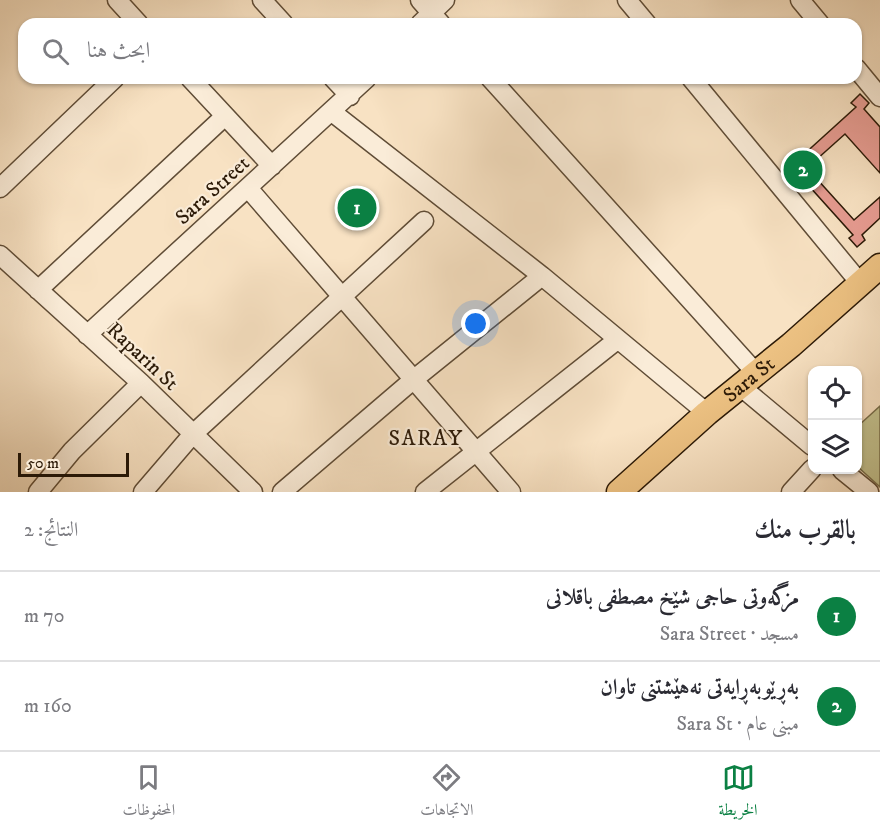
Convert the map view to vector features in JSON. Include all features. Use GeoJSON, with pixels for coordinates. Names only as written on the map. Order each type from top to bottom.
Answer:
{"type":"FeatureCollection","features":[{"type":"Feature","properties":{"kind":"main road","name":"Sara St"},"geometry":{"type":"LineString","coordinates":[[620,492],[707,413],[880,266]]}},
{"type":"Feature","properties":{"kind":"street"},"geometry":{"type":"LineString","coordinates":[[117,0],[134,18]]}},
{"type":"Feature","properties":{"kind":"street"},"geometry":{"type":"LineString","coordinates":[[262,0],[278,18]]}},
{"type":"Feature","properties":{"kind":"street"},"geometry":{"type":"LineString","coordinates":[[428,15],[445,0]]}},
{"type":"Feature","properties":{"kind":"street"},"geometry":{"type":"LineString","coordinates":[[627,0],[642,18]]}},
{"type":"Feature","properties":{"kind":"street"},"geometry":{"type":"LineString","coordinates":[[800,0],[815,18]]}},
{"type":"Feature","properties":{"kind":"street"},"geometry":{"type":"LineString","coordinates":[[862,75],[880,97]]}},
{"type":"Feature","properties":{"kind":"street"},"geometry":{"type":"LineString","coordinates":[[0,188],[108,84]]}},
{"type":"Feature","properties":{"kind":"street"},"geometry":{"type":"LineString","coordinates":[[196,84],[272,165]]}},
{"type":"Feature","properties":{"kind":"street"},"geometry":{"type":"LineString","coordinates":[[339,84],[350,96]]}},
{"type":"Feature","properties":{"kind":"street","name":"Sara Street"},"geometry":{"type":"LineString","coordinates":[[87,335],[361,84]]}},
{"type":"Feature","properties":{"kind":"street"},"geometry":{"type":"LineString","coordinates":[[495,84],[748,380],[808,441]]}},
{"type":"Feature","properties":{"kind":"street"},"geometry":{"type":"LineString","coordinates":[[696,84],[860,283]]}},
{"type":"Feature","properties":{"kind":"street"},"geometry":{"type":"LineString","coordinates":[[332,111],[542,276],[707,413]]}},
{"type":"Feature","properties":{"kind":"street"},"geometry":{"type":"LineString","coordinates":[[38,290],[225,116]]}},
{"type":"Feature","properties":{"kind":"street"},"geometry":{"type":"LineString","coordinates":[[248,188],[511,492]]}},
{"type":"Feature","properties":{"kind":"street"},"geometry":{"type":"LineString","coordinates":[[143,492],[192,435],[424,221]]}},
{"type":"Feature","properties":{"kind":"street","name":"Raparin St"},"geometry":{"type":"LineString","coordinates":[[0,255],[141,383],[253,492]]}},
{"type":"Feature","properties":{"kind":"street"},"geometry":{"type":"LineString","coordinates":[[282,492],[413,380],[542,276]]}},
{"type":"Feature","properties":{"kind":"street"},"geometry":{"type":"LineString","coordinates":[[425,492],[617,340]]}},
{"type":"Feature","properties":{"kind":"street"},"geometry":{"type":"LineString","coordinates":[[38,492],[72,451],[141,383]]}},
{"type":"Feature","properties":{"kind":"street"},"geometry":{"type":"LineString","coordinates":[[790,492],[808,474]]}},
{"type":"Feature","properties":{"kind":"street"},"geometry":{"type":"LineString","coordinates":[[847,474],[869,492]]}},
{"type":"Feature","properties":{"kind":"shaded area"},"geometry":{"type":"Polygon","coordinates":[[[880,406],[880,487],[862,471],[862,422],[880,406]]]}},
{"type":"Feature","properties":{"kind":"building"},"geometry":{"type":"Polygon","coordinates":[[[860,94],[869,103],[864,109],[880,127],[880,173],[845,134],[807,168],[854,220],[880,197],[880,218],[862,235],[865,240],[857,247],[849,238],[853,235],[791,166],[856,107],[851,103],[860,94]]]}},
{"type":"Feature","properties":{"kind":"place","name":"بەڕێوبەڕایەتی نەهێشتنی تاوان"},"geometry":{"type":"Point","coordinates":[803,170]}},
{"type":"Feature","properties":{"kind":"place","name":"مزگەوتی حاجی شێخ مصطفی باقلانی"},"geometry":{"type":"Point","coordinates":[357,208]}},
{"type":"Feature","properties":{"kind":"district","name":"SARAY"},"geometry":{"type":"Point","coordinates":[426,437]}}]}
